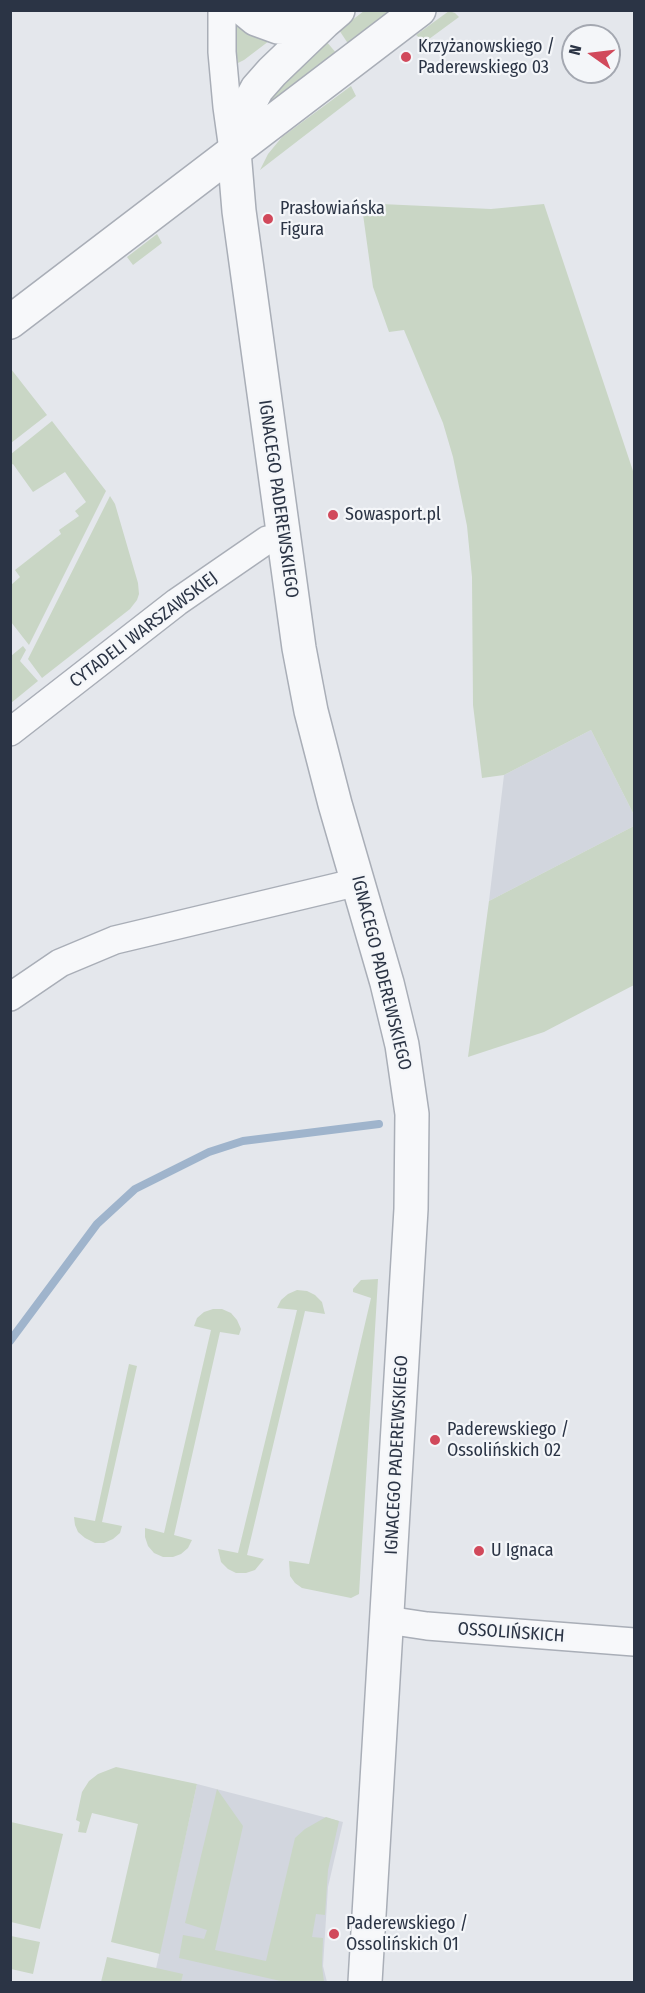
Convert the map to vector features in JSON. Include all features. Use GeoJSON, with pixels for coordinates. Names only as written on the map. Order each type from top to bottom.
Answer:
{"type":"FeatureCollection","features":[{"type":"Feature","properties":{"kind":"street","name":"IGNACEGO PADEREWSKIEGO"},"geometry":{"type":"LineString","coordinates":[[222,10],[226,107],[234,151],[240,220],[293,612],[311,711],[402,1045],[412,1114],[411,1209],[365,1983]]}},
{"type":"Feature","properties":{"kind":"street"},"geometry":{"type":"LineString","coordinates":[[245,10],[256,19],[290,29],[302,28],[331,16]]}},
{"type":"Feature","properties":{"kind":"street"},"geometry":{"type":"LineString","coordinates":[[10,322],[419,10]]}},
{"type":"Feature","properties":{"kind":"street"},"geometry":{"type":"LineString","coordinates":[[234,151],[247,108],[257,89],[331,16]]}},
{"type":"Feature","properties":{"kind":"street","name":"CYTADELI WARSZAWSKIEJ"},"geometry":{"type":"LineString","coordinates":[[10,732],[177,602],[267,540],[283,537]]}},
{"type":"Feature","properties":{"kind":"street"},"geometry":{"type":"LineString","coordinates":[[10,997],[60,963],[115,940],[358,882]]}},
{"type":"Feature","properties":{"kind":"street","name":"OSSOLIŃSKICH"},"geometry":{"type":"LineString","coordinates":[[387,1620],[427,1626],[634,1642]]}},
{"type":"Feature","properties":{"kind":"shaded area"},"geometry":{"type":"Polygon","coordinates":[[[591,730],[634,815],[634,826],[489,901],[504,775],[591,730]]]}},
{"type":"Feature","properties":{"kind":"shaded area"},"geometry":{"type":"Polygon","coordinates":[[[197,1784],[343,1822],[328,1887],[323,1966],[327,1982],[153,1982],[197,1784]]]}},
{"type":"Feature","properties":{"kind":"green space"},"geometry":{"type":"Polygon","coordinates":[[[364,11],[394,11],[349,45],[339,30],[364,11]]]}},
{"type":"Feature","properties":{"kind":"green space"},"geometry":{"type":"Polygon","coordinates":[[[449,11],[459,17],[425,42],[416,35],[449,11]]]}},
{"type":"Feature","properties":{"kind":"green space"},"geometry":{"type":"Polygon","coordinates":[[[236,17],[269,41],[238,63],[236,52],[236,17]]]}},
{"type":"Feature","properties":{"kind":"green space"},"geometry":{"type":"Polygon","coordinates":[[[326,41],[337,54],[275,101],[267,100],[326,41]]]}},
{"type":"Feature","properties":{"kind":"green space"},"geometry":{"type":"Polygon","coordinates":[[[351,86],[356,96],[260,170],[268,154],[282,137],[351,86]]]}},
{"type":"Feature","properties":{"kind":"green space"},"geometry":{"type":"Polygon","coordinates":[[[381,204],[491,209],[544,204],[634,474],[634,815],[591,730],[504,775],[482,778],[473,705],[472,577],[467,526],[453,457],[443,423],[404,330],[389,332],[373,287],[362,207],[381,204]]]}},
{"type":"Feature","properties":{"kind":"green space"},"geometry":{"type":"Polygon","coordinates":[[[157,234],[162,243],[133,265],[127,257],[157,234]]]}},
{"type":"Feature","properties":{"kind":"green space"},"geometry":{"type":"Polygon","coordinates":[[[10,370],[47,415],[11,443],[10,370]]]}},
{"type":"Feature","properties":{"kind":"green space"},"geometry":{"type":"Polygon","coordinates":[[[52,421],[106,491],[29,645],[11,622],[11,585],[20,577],[15,570],[61,534],[59,530],[79,516],[75,511],[86,502],[65,472],[33,492],[13,464],[11,465],[11,454],[52,421]]]}},
{"type":"Feature","properties":{"kind":"green space"},"geometry":{"type":"Polygon","coordinates":[[[110,496],[115,504],[138,583],[137,600],[130,609],[42,678],[28,659],[110,496]]]}},
{"type":"Feature","properties":{"kind":"green space"},"geometry":{"type":"Polygon","coordinates":[[[23,646],[26,650],[20,661],[38,681],[11,703],[11,656],[23,646]]]}},
{"type":"Feature","properties":{"kind":"green space"},"geometry":{"type":"Polygon","coordinates":[[[634,826],[634,985],[544,1032],[468,1057],[489,901],[634,826]]]}},
{"type":"Feature","properties":{"kind":"green space"},"geometry":{"type":"Polygon","coordinates":[[[378,1279],[359,1594],[351,1598],[302,1588],[290,1576],[289,1561],[309,1564],[371,1298],[353,1292],[353,1289],[361,1280],[378,1279]]]}},
{"type":"Feature","properties":{"kind":"green space"},"geometry":{"type":"Polygon","coordinates":[[[297,1290],[315,1295],[322,1302],[325,1314],[305,1311],[247,1555],[264,1559],[255,1570],[236,1573],[221,1562],[218,1549],[238,1553],[297,1310],[277,1308],[281,1300],[297,1290]]]}},
{"type":"Feature","properties":{"kind":"green space"},"geometry":{"type":"Polygon","coordinates":[[[213,1309],[222,1309],[231,1313],[241,1329],[239,1335],[220,1332],[174,1535],[192,1540],[181,1554],[163,1557],[154,1553],[148,1546],[145,1528],[164,1533],[211,1330],[194,1326],[197,1318],[213,1309]]]}},
{"type":"Feature","properties":{"kind":"green space"},"geometry":{"type":"Polygon","coordinates":[[[129,1364],[137,1366],[102,1522],[122,1526],[120,1533],[113,1539],[104,1543],[95,1543],[78,1532],[74,1517],[95,1521],[129,1364]]]}},
{"type":"Feature","properties":{"kind":"green space"},"geometry":{"type":"Polygon","coordinates":[[[116,1767],[197,1784],[160,1954],[111,1942],[138,1824],[92,1813],[86,1833],[78,1832],[80,1822],[76,1820],[82,1792],[89,1781],[98,1774],[116,1767]]]}},
{"type":"Feature","properties":{"kind":"green space"},"geometry":{"type":"Polygon","coordinates":[[[217,1789],[243,1826],[215,1950],[266,1961],[295,1838],[305,1829],[326,1817],[339,1821],[328,1870],[325,1915],[316,1914],[312,1937],[323,1938],[324,1982],[285,1982],[179,1958],[183,1935],[204,1939],[207,1930],[185,1923],[217,1789]]]}},
{"type":"Feature","properties":{"kind":"green space"},"geometry":{"type":"Polygon","coordinates":[[[11,1822],[63,1834],[40,1929],[11,1922],[11,1822]]]}},
{"type":"Feature","properties":{"kind":"green space"},"geometry":{"type":"Polygon","coordinates":[[[11,1936],[40,1942],[33,1974],[11,1969],[11,1936]]]}},
{"type":"Feature","properties":{"kind":"green space"},"geometry":{"type":"Polygon","coordinates":[[[107,1957],[183,1974],[181,1982],[101,1982],[107,1957]]]}},
{"type":"Feature","properties":{"kind":"waterway"},"geometry":{"type":"LineString","coordinates":[[10,1341],[97,1224],[135,1189],[209,1152],[243,1141],[379,1124]]}},
{"type":"Feature","properties":{"kind":"place","name":"Krzyżanowskiego / Paderewskiego 03"},"geometry":{"type":"Point","coordinates":[406,57]}},
{"type":"Feature","properties":{"kind":"place","name":"Prasłowiańska Figura"},"geometry":{"type":"Point","coordinates":[268,219]}},
{"type":"Feature","properties":{"kind":"place","name":"Sowasport.pl"},"geometry":{"type":"Point","coordinates":[333,515]}},
{"type":"Feature","properties":{"kind":"place","name":"Paderewskiego / Ossolińskich 02"},"geometry":{"type":"Point","coordinates":[435,1440]}},
{"type":"Feature","properties":{"kind":"place","name":"U Ignaca"},"geometry":{"type":"Point","coordinates":[479,1551]}},
{"type":"Feature","properties":{"kind":"place","name":"Paderewskiego / Ossolińskich 01"},"geometry":{"type":"Point","coordinates":[334,1934]}}]}
